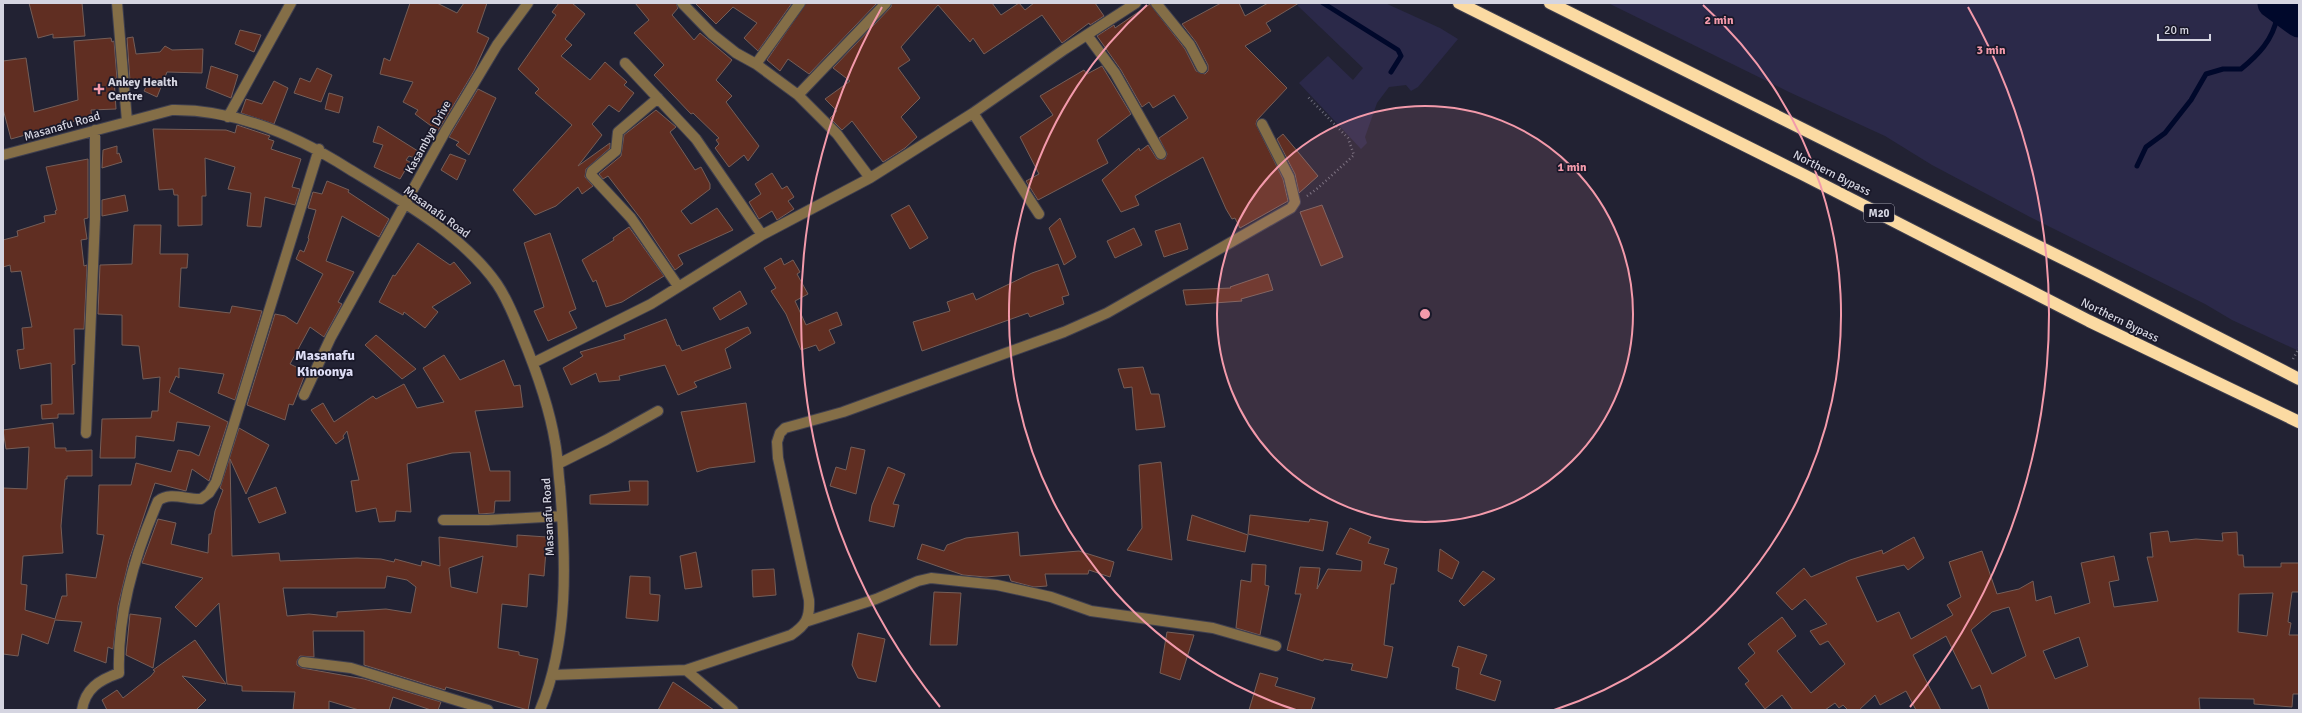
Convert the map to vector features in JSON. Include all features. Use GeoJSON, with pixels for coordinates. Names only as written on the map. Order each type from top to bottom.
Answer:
{"type":"FeatureCollection","features":[{"type":"Feature","properties":{"kind":"highway","name":"Northern Bypass"},"geometry":{"type":"LineString","coordinates":[[1459,3],[1804,175],[2089,321],[2299,422]]}},
{"type":"Feature","properties":{"kind":"highway"},"geometry":{"type":"LineString","coordinates":[[1550,3],[2086,270],[2299,379]]}},
{"type":"Feature","properties":{"kind":"street"},"geometry":{"type":"LineString","coordinates":[[117,3],[127,121]]}},
{"type":"Feature","properties":{"kind":"street"},"geometry":{"type":"LineString","coordinates":[[228,117],[291,3]]}},
{"type":"Feature","properties":{"kind":"street","name":"Kasambya Drive"},"geometry":{"type":"LineString","coordinates":[[304,395],[331,337],[479,74],[528,3]]}},
{"type":"Feature","properties":{"kind":"street"},"geometry":{"type":"LineString","coordinates":[[682,3],[712,34],[736,53],[756,64],[798,95],[837,134],[870,178]]}},
{"type":"Feature","properties":{"kind":"street"},"geometry":{"type":"LineString","coordinates":[[756,64],[800,3]]}},
{"type":"Feature","properties":{"kind":"street"},"geometry":{"type":"LineString","coordinates":[[798,95],[886,3]]}},
{"type":"Feature","properties":{"kind":"street"},"geometry":{"type":"LineString","coordinates":[[533,363],[628,316],[762,235],[870,178],[973,113],[1136,3]]}},
{"type":"Feature","properties":{"kind":"street"},"geometry":{"type":"LineString","coordinates":[[1156,3],[1190,45],[1202,68]]}},
{"type":"Feature","properties":{"kind":"street"},"geometry":{"type":"LineString","coordinates":[[1087,35],[1115,73],[1161,154]]}},
{"type":"Feature","properties":{"kind":"street"},"geometry":{"type":"LineString","coordinates":[[625,63],[696,139],[762,235]]}},
{"type":"Feature","properties":{"kind":"street"},"geometry":{"type":"LineString","coordinates":[[658,98],[618,132],[616,151],[592,171],[591,175],[631,218],[678,286]]}},
{"type":"Feature","properties":{"kind":"street","name":"Masanafu Road"},"geometry":{"type":"LineString","coordinates":[[3,155],[172,110],[193,110],[228,117],[292,136],[319,149],[406,204],[460,243],[498,285],[514,315],[547,404],[556,443],[562,516],[564,575],[559,636],[553,676],[540,710]]}},
{"type":"Feature","properties":{"kind":"street"},"geometry":{"type":"LineString","coordinates":[[973,113],[1040,214]]}},
{"type":"Feature","properties":{"kind":"street"},"geometry":{"type":"LineString","coordinates":[[553,676],[686,670],[791,635],[802,628],[808,621],[810,612],[806,579],[778,458],[777,442],[780,433],[785,428],[843,412],[1004,355],[1100,316],[1290,208],[1295,202],[1287,172],[1262,124]]}},
{"type":"Feature","properties":{"kind":"street"},"geometry":{"type":"LineString","coordinates":[[86,433],[95,219],[95,130]]}},
{"type":"Feature","properties":{"kind":"street"},"geometry":{"type":"LineString","coordinates":[[82,710],[84,698],[92,687],[103,679],[119,673],[119,627],[123,605],[158,501],[163,497],[171,496],[201,499],[209,493],[216,482],[319,149]]}},
{"type":"Feature","properties":{"kind":"street"},"geometry":{"type":"LineString","coordinates":[[558,464],[606,440],[658,411]]}},
{"type":"Feature","properties":{"kind":"street"},"geometry":{"type":"LineString","coordinates":[[443,520],[488,520],[562,516]]}},
{"type":"Feature","properties":{"kind":"street"},"geometry":{"type":"LineString","coordinates":[[808,621],[876,599],[918,581],[931,578],[997,585],[1051,598],[1092,611],[1213,628],[1276,646]]}},
{"type":"Feature","properties":{"kind":"street"},"geometry":{"type":"LineString","coordinates":[[303,662],[351,668],[488,710]]}},
{"type":"Feature","properties":{"kind":"street"},"geometry":{"type":"LineString","coordinates":[[686,670],[733,710]]}},
{"type":"Feature","properties":{"kind":"path"},"geometry":{"type":"LineString","coordinates":[[1295,202],[1318,188],[1354,155],[1348,138],[1308,97]]}},
{"type":"Feature","properties":{"kind":"shaded area"},"geometry":{"type":"Polygon","coordinates":[[[1298,3],[1385,3],[1440,28],[1458,39],[1418,87],[1411,91],[1406,85],[1389,87],[1377,103],[1365,137],[1367,143],[1361,149],[1299,83],[1328,56],[1353,80],[1363,68],[1298,6],[1298,3]]]}},
{"type":"Feature","properties":{"kind":"shaded area"},"geometry":{"type":"Polygon","coordinates":[[[1608,3],[2264,3],[2270,8],[2272,20],[2280,24],[2277,3],[2299,3],[2299,351],[2232,320],[2205,304],[2030,217],[1932,165],[1885,136],[1789,92],[1608,3]]]}},
{"type":"Feature","properties":{"kind":"water"},"geometry":{"type":"Polygon","coordinates":[[[2264,3],[2277,3],[2280,24],[2275,24],[2268,8],[2264,3]]]}},
{"type":"Feature","properties":{"kind":"building"},"geometry":{"type":"Polygon","coordinates":[[[29,3],[82,3],[85,36],[53,38],[53,34],[38,38],[29,3]]]}},
{"type":"Feature","properties":{"kind":"building"},"geometry":{"type":"Polygon","coordinates":[[[410,3],[437,3],[457,13],[464,3],[487,3],[477,32],[489,38],[474,71],[438,131],[415,114],[418,110],[403,102],[413,82],[380,74],[384,58],[390,61],[410,3]]]}},
{"type":"Feature","properties":{"kind":"building"},"geometry":{"type":"Polygon","coordinates":[[[559,3],[572,3],[585,14],[565,39],[572,45],[561,56],[590,80],[605,62],[627,82],[624,85],[634,93],[619,112],[609,105],[592,124],[602,135],[578,166],[610,143],[610,148],[586,169],[585,177],[593,186],[582,194],[578,187],[556,206],[535,215],[513,190],[572,125],[535,93],[539,89],[518,69],[556,15],[552,12],[559,3]]]}},
{"type":"Feature","properties":{"kind":"building"},"geometry":{"type":"Polygon","coordinates":[[[635,3],[676,3],[678,8],[672,15],[694,40],[700,33],[732,60],[716,80],[732,96],[726,102],[759,146],[748,161],[744,155],[729,167],[715,148],[719,144],[716,140],[719,138],[693,113],[691,114],[654,75],[664,65],[634,33],[649,20],[635,3]]]}},
{"type":"Feature","properties":{"kind":"building"},"geometry":{"type":"Polygon","coordinates":[[[695,3],[792,3],[758,51],[744,38],[757,23],[733,7],[716,24],[695,3]]]}},
{"type":"Feature","properties":{"kind":"building"},"geometry":{"type":"Polygon","coordinates":[[[806,3],[877,3],[809,74],[788,59],[780,71],[767,60],[806,3]]]}},
{"type":"Feature","properties":{"kind":"building"},"geometry":{"type":"Polygon","coordinates":[[[892,3],[992,3],[1001,15],[1019,3],[1025,10],[1034,3],[1095,3],[1104,16],[1090,25],[1089,23],[1062,43],[1042,15],[984,54],[973,38],[970,42],[938,5],[901,47],[910,60],[898,68],[920,98],[901,117],[917,137],[905,148],[883,162],[852,121],[842,130],[830,118],[837,111],[825,99],[850,81],[833,68],[891,7],[892,3]]]}},
{"type":"Feature","properties":{"kind":"building"},"geometry":{"type":"Polygon","coordinates":[[[1221,3],[1239,3],[1245,16],[1268,3],[1299,3],[1266,23],[1271,31],[1245,46],[1287,88],[1257,120],[1256,124],[1283,179],[1288,201],[1240,228],[1235,218],[1232,219],[1226,209],[1203,157],[1135,196],[1139,205],[1121,212],[1102,180],[1139,148],[1140,151],[1148,145],[1157,159],[1165,159],[1167,154],[1159,138],[1188,118],[1174,95],[1153,108],[1149,102],[1142,107],[1121,70],[1097,36],[1114,25],[1115,28],[1150,4],[1185,49],[1196,71],[1205,74],[1208,71],[1208,65],[1196,42],[1182,24],[1221,3]]]}},
{"type":"Feature","properties":{"kind":"building"},"geometry":{"type":"Polygon","coordinates":[[[240,30],[261,35],[254,52],[235,44],[240,30]]]}},
{"type":"Feature","properties":{"kind":"building"},"geometry":{"type":"Polygon","coordinates":[[[133,37],[136,54],[160,52],[165,46],[172,50],[203,49],[202,73],[167,72],[157,97],[144,91],[150,79],[130,81],[127,38],[133,37]]]}},
{"type":"Feature","properties":{"kind":"building"},"geometry":{"type":"Polygon","coordinates":[[[111,38],[112,42],[114,41],[117,79],[114,78],[116,109],[91,110],[92,120],[61,122],[61,125],[11,139],[3,109],[3,61],[26,58],[34,112],[78,100],[74,41],[111,38]]]}},
{"type":"Feature","properties":{"kind":"building"},"geometry":{"type":"Polygon","coordinates":[[[211,66],[238,75],[231,98],[206,88],[211,66]]]}},
{"type":"Feature","properties":{"kind":"building"},"geometry":{"type":"Polygon","coordinates":[[[1102,66],[1131,114],[1097,140],[1108,163],[1038,200],[1026,181],[1039,174],[1020,137],[1053,115],[1040,96],[1084,70],[1087,74],[1102,66]]]}},
{"type":"Feature","properties":{"kind":"building"},"geometry":{"type":"Polygon","coordinates":[[[317,68],[332,75],[321,102],[294,93],[300,78],[310,82],[317,68]]]}},
{"type":"Feature","properties":{"kind":"building"},"geometry":{"type":"Polygon","coordinates":[[[274,81],[288,88],[274,124],[241,113],[246,99],[262,104],[274,81]]]}},
{"type":"Feature","properties":{"kind":"building"},"geometry":{"type":"Polygon","coordinates":[[[478,89],[496,98],[469,155],[456,145],[459,142],[449,137],[478,89]]]}},
{"type":"Feature","properties":{"kind":"building"},"geometry":{"type":"Polygon","coordinates":[[[329,93],[343,97],[339,113],[325,109],[329,93]]]}},
{"type":"Feature","properties":{"kind":"building"},"geometry":{"type":"Polygon","coordinates":[[[656,110],[676,127],[670,132],[695,170],[701,167],[710,184],[710,189],[681,211],[691,224],[717,208],[733,230],[678,255],[683,264],[675,270],[641,219],[608,176],[603,179],[599,174],[621,156],[624,135],[656,110]]]}},
{"type":"Feature","properties":{"kind":"building"},"geometry":{"type":"Polygon","coordinates":[[[237,125],[270,136],[268,139],[274,141],[271,149],[301,159],[292,187],[300,189],[295,205],[265,197],[261,227],[247,226],[251,193],[228,189],[235,167],[205,158],[206,196],[202,196],[202,225],[178,226],[178,195],[174,195],[173,189],[159,190],[153,129],[226,130],[235,133],[237,125]]]}},
{"type":"Feature","properties":{"kind":"building"},"geometry":{"type":"Polygon","coordinates":[[[378,126],[421,153],[418,159],[409,156],[406,160],[410,162],[400,179],[374,167],[383,145],[373,142],[378,126]]]}},
{"type":"Feature","properties":{"kind":"building"},"geometry":{"type":"Polygon","coordinates":[[[1283,134],[1318,176],[1299,193],[1295,174],[1277,139],[1283,134]]]}},
{"type":"Feature","properties":{"kind":"building"},"geometry":{"type":"Polygon","coordinates":[[[117,146],[117,154],[119,153],[122,162],[102,168],[103,150],[117,146]]]}},
{"type":"Feature","properties":{"kind":"building"},"geometry":{"type":"Polygon","coordinates":[[[450,154],[466,160],[457,180],[441,170],[450,154]]]}},
{"type":"Feature","properties":{"kind":"building"},"geometry":{"type":"Polygon","coordinates":[[[88,159],[88,218],[84,219],[87,239],[81,240],[84,266],[87,265],[84,329],[74,329],[75,364],[72,365],[74,414],[58,414],[58,418],[42,419],[41,405],[52,404],[51,363],[20,369],[17,350],[24,349],[22,328],[32,327],[21,271],[11,272],[10,265],[3,267],[3,240],[18,236],[17,231],[45,222],[44,216],[56,214],[55,211],[57,210],[46,167],[88,159]]]}},
{"type":"Feature","properties":{"kind":"building"},"geometry":{"type":"Polygon","coordinates":[[[772,173],[782,189],[787,186],[794,197],[788,201],[794,209],[777,220],[772,211],[759,219],[749,202],[761,194],[755,184],[772,173]]]}},
{"type":"Feature","properties":{"kind":"building"},"geometry":{"type":"Polygon","coordinates":[[[327,181],[349,190],[348,192],[389,219],[379,237],[342,216],[326,261],[354,272],[338,302],[342,304],[324,337],[310,327],[290,364],[306,372],[293,405],[289,404],[285,420],[247,405],[275,314],[285,316],[297,324],[323,274],[296,259],[300,250],[304,252],[309,239],[308,238],[316,210],[308,208],[313,192],[322,194],[327,181]]]}},
{"type":"Feature","properties":{"kind":"building"},"geometry":{"type":"Polygon","coordinates":[[[125,195],[128,211],[102,216],[102,200],[125,195]]]}},
{"type":"Feature","properties":{"kind":"building"},"geometry":{"type":"Polygon","coordinates":[[[909,205],[928,238],[910,249],[891,215],[909,205]]]}},
{"type":"Feature","properties":{"kind":"building"},"geometry":{"type":"Polygon","coordinates":[[[1322,205],[1343,257],[1321,266],[1300,212],[1322,205]]]}},
{"type":"Feature","properties":{"kind":"building"},"geometry":{"type":"Polygon","coordinates":[[[1060,218],[1076,257],[1064,265],[1049,228],[1060,218]]]}},
{"type":"Feature","properties":{"kind":"building"},"geometry":{"type":"Polygon","coordinates":[[[1180,223],[1188,249],[1164,257],[1155,231],[1180,223]]]}},
{"type":"Feature","properties":{"kind":"building"},"geometry":{"type":"Polygon","coordinates":[[[134,225],[161,225],[160,254],[188,254],[187,268],[181,268],[179,307],[230,313],[232,306],[262,311],[235,400],[218,393],[224,374],[179,368],[179,378],[176,376],[169,392],[228,422],[209,481],[192,469],[186,491],[155,483],[129,560],[118,606],[113,649],[108,647],[106,663],[74,651],[82,622],[55,620],[48,644],[22,634],[18,656],[3,654],[3,488],[27,489],[29,447],[6,449],[3,430],[53,423],[55,448],[66,448],[66,451],[92,450],[92,476],[67,476],[67,479],[65,479],[61,526],[63,553],[23,556],[21,584],[27,585],[25,610],[55,619],[62,596],[67,596],[66,574],[96,578],[104,535],[97,534],[99,485],[131,485],[136,463],[171,472],[178,450],[191,452],[199,456],[210,426],[177,422],[174,441],[136,436],[135,458],[100,458],[102,419],[151,418],[152,411],[158,411],[160,377],[143,379],[139,346],[122,345],[122,315],[98,314],[100,265],[132,264],[134,225]]]}},
{"type":"Feature","properties":{"kind":"building"},"geometry":{"type":"Polygon","coordinates":[[[629,227],[664,276],[622,302],[606,307],[596,280],[593,282],[582,260],[614,240],[613,238],[629,227]]]}},
{"type":"Feature","properties":{"kind":"building"},"geometry":{"type":"Polygon","coordinates":[[[1134,228],[1142,245],[1115,258],[1107,241],[1134,228]]]}},
{"type":"Feature","properties":{"kind":"building"},"geometry":{"type":"Polygon","coordinates":[[[550,233],[576,309],[569,312],[577,328],[548,341],[534,311],[544,307],[524,243],[550,233]]]}},
{"type":"Feature","properties":{"kind":"building"},"geometry":{"type":"Polygon","coordinates":[[[418,243],[450,265],[454,262],[471,283],[432,307],[438,312],[425,328],[404,312],[403,315],[379,302],[393,275],[395,276],[418,243]]]}},
{"type":"Feature","properties":{"kind":"building"},"geometry":{"type":"Polygon","coordinates":[[[781,258],[784,265],[793,260],[800,272],[797,274],[808,294],[795,301],[806,325],[837,312],[842,325],[829,330],[835,343],[819,351],[816,345],[801,350],[786,314],[771,291],[776,288],[764,268],[781,258]]]}},
{"type":"Feature","properties":{"kind":"building"},"geometry":{"type":"Polygon","coordinates":[[[1058,264],[1069,295],[1062,297],[1064,304],[1030,317],[1028,313],[922,351],[913,322],[950,311],[947,302],[973,293],[976,300],[1032,273],[1058,264]]]}},
{"type":"Feature","properties":{"kind":"building"},"geometry":{"type":"Polygon","coordinates":[[[1268,274],[1273,290],[1241,299],[1242,301],[1186,305],[1183,290],[1231,288],[1230,287],[1268,274]]]}},
{"type":"Feature","properties":{"kind":"building"},"geometry":{"type":"Polygon","coordinates":[[[740,291],[747,304],[720,320],[713,308],[740,291]]]}},
{"type":"Feature","properties":{"kind":"building"},"geometry":{"type":"Polygon","coordinates":[[[666,319],[677,346],[679,345],[682,351],[748,327],[751,333],[725,349],[731,368],[694,382],[697,387],[678,395],[665,365],[619,376],[620,380],[599,382],[596,373],[571,385],[563,368],[583,356],[580,352],[625,339],[624,335],[666,319]]]}},
{"type":"Feature","properties":{"kind":"building"},"geometry":{"type":"Polygon","coordinates":[[[376,335],[416,369],[402,379],[365,345],[376,335]]]}},
{"type":"Feature","properties":{"kind":"building"},"geometry":{"type":"Polygon","coordinates":[[[444,355],[460,380],[504,360],[514,386],[520,385],[523,407],[475,411],[490,471],[510,471],[510,501],[495,501],[494,513],[479,514],[470,452],[452,453],[407,464],[411,512],[396,511],[395,521],[379,522],[376,508],[356,512],[351,481],[359,480],[347,431],[343,436],[344,438],[336,444],[311,410],[323,403],[334,422],[373,396],[376,399],[404,384],[417,408],[444,402],[423,368],[444,355]]]}},
{"type":"Feature","properties":{"kind":"building"},"geometry":{"type":"Polygon","coordinates":[[[1143,367],[1151,394],[1159,394],[1165,427],[1136,430],[1132,387],[1124,388],[1118,369],[1143,367]]]}},
{"type":"Feature","properties":{"kind":"building"},"geometry":{"type":"Polygon","coordinates":[[[746,403],[755,462],[709,468],[697,472],[681,412],[746,403]]]}},
{"type":"Feature","properties":{"kind":"building"},"geometry":{"type":"Polygon","coordinates":[[[239,428],[269,445],[246,494],[230,459],[232,556],[279,553],[280,561],[357,558],[381,559],[394,562],[395,559],[421,566],[422,561],[440,566],[439,537],[517,547],[517,535],[547,537],[544,576],[529,574],[527,607],[502,604],[498,648],[519,652],[519,655],[538,659],[528,710],[446,687],[445,690],[364,665],[364,631],[313,631],[314,657],[300,656],[297,661],[297,665],[302,668],[364,679],[441,702],[438,710],[431,710],[393,697],[389,710],[359,710],[329,701],[329,710],[293,710],[295,692],[242,691],[242,686],[227,684],[219,603],[196,627],[175,607],[203,578],[142,563],[158,519],[176,523],[171,544],[208,553],[209,534],[211,534],[215,511],[223,490],[220,488],[239,428]],[[483,556],[449,568],[451,587],[477,593],[483,556]],[[387,576],[385,588],[283,588],[287,616],[309,614],[337,617],[337,612],[386,609],[411,613],[416,587],[407,580],[387,576]]]}},
{"type":"Feature","properties":{"kind":"building"},"geometry":{"type":"Polygon","coordinates":[[[851,447],[865,450],[856,494],[830,486],[836,467],[846,470],[851,447]]]}},
{"type":"Feature","properties":{"kind":"building"},"geometry":{"type":"Polygon","coordinates":[[[1161,462],[1172,560],[1127,550],[1142,528],[1139,465],[1161,462]]]}},
{"type":"Feature","properties":{"kind":"building"},"geometry":{"type":"Polygon","coordinates":[[[888,467],[905,474],[893,504],[899,505],[894,527],[869,521],[872,505],[888,467]]]}},
{"type":"Feature","properties":{"kind":"building"},"geometry":{"type":"Polygon","coordinates":[[[629,481],[648,481],[648,505],[590,504],[590,495],[630,491],[629,481]]]}},
{"type":"Feature","properties":{"kind":"building"},"geometry":{"type":"Polygon","coordinates":[[[276,487],[286,513],[259,523],[248,498],[276,487]]]}},
{"type":"Feature","properties":{"kind":"building"},"geometry":{"type":"Polygon","coordinates":[[[1192,515],[1248,535],[1245,552],[1187,540],[1192,515]]]}},
{"type":"Feature","properties":{"kind":"building"},"geometry":{"type":"Polygon","coordinates":[[[1250,515],[1309,522],[1310,519],[1328,522],[1323,551],[1248,534],[1250,515]]]}},
{"type":"Feature","properties":{"kind":"building"},"geometry":{"type":"Polygon","coordinates":[[[1350,528],[1371,537],[1368,543],[1389,549],[1384,564],[1397,568],[1394,584],[1391,584],[1384,645],[1393,647],[1387,678],[1351,670],[1353,664],[1324,659],[1323,661],[1287,650],[1301,594],[1295,594],[1300,567],[1320,568],[1317,589],[1328,569],[1361,571],[1362,561],[1336,554],[1350,528]]]}},
{"type":"Feature","properties":{"kind":"building"},"geometry":{"type":"Polygon","coordinates":[[[2168,531],[2170,542],[2196,539],[2223,541],[2222,533],[2237,532],[2238,555],[2243,555],[2244,567],[2281,567],[2281,563],[2299,563],[2299,592],[2292,592],[2288,622],[2291,623],[2289,635],[2299,635],[2299,694],[2293,694],[2292,707],[2254,704],[2254,699],[2199,698],[2200,710],[1989,710],[1980,685],[1972,689],[1946,636],[1913,655],[1941,710],[1916,710],[1906,691],[1880,705],[1875,695],[1859,710],[1848,710],[1843,705],[1839,708],[1835,703],[1825,710],[1793,710],[1782,695],[1765,709],[1745,684],[1749,681],[1738,668],[1755,653],[1748,644],[1782,617],[1796,636],[1777,651],[1811,693],[1845,664],[1828,641],[1820,645],[1810,631],[1827,624],[1805,599],[1792,610],[1776,593],[1804,568],[1811,577],[1850,560],[1882,550],[1883,554],[1914,537],[1924,558],[1908,570],[1904,565],[1856,577],[1877,622],[1899,612],[1911,639],[1953,615],[1947,605],[1961,597],[1949,562],[1982,551],[1997,594],[2019,589],[2033,581],[2036,601],[2051,596],[2055,614],[2090,603],[2081,563],[2114,556],[2119,580],[2109,582],[2114,607],[2158,601],[2147,557],[2153,557],[2150,533],[2168,531]],[[2273,593],[2239,594],[2238,632],[2267,636],[2273,593]],[[2009,607],[1992,612],[1971,630],[1992,674],[2026,656],[2009,607]],[[2079,637],[2043,651],[2055,679],[2088,666],[2079,637]]]}},
{"type":"Feature","properties":{"kind":"building"},"geometry":{"type":"Polygon","coordinates":[[[1018,532],[1020,556],[1079,551],[1114,562],[1110,577],[1089,570],[1088,574],[1045,574],[1047,586],[1034,587],[1011,581],[1009,575],[986,577],[963,575],[917,559],[922,544],[944,551],[947,545],[966,538],[1018,532]]]}},
{"type":"Feature","properties":{"kind":"building"},"geometry":{"type":"Polygon","coordinates":[[[1440,549],[1459,562],[1452,579],[1438,571],[1440,549]]]}},
{"type":"Feature","properties":{"kind":"building"},"geometry":{"type":"Polygon","coordinates":[[[696,552],[702,587],[685,589],[680,556],[696,552]]]}},
{"type":"Feature","properties":{"kind":"building"},"geometry":{"type":"Polygon","coordinates":[[[1252,564],[1266,565],[1265,585],[1269,586],[1260,635],[1236,628],[1241,580],[1251,582],[1252,564]]]}},
{"type":"Feature","properties":{"kind":"building"},"geometry":{"type":"Polygon","coordinates":[[[774,569],[776,595],[753,597],[752,570],[774,569]]]}},
{"type":"Feature","properties":{"kind":"building"},"geometry":{"type":"Polygon","coordinates":[[[1483,571],[1495,579],[1464,606],[1459,601],[1483,571]]]}},
{"type":"Feature","properties":{"kind":"building"},"geometry":{"type":"Polygon","coordinates":[[[630,576],[650,577],[650,594],[660,595],[658,621],[626,618],[630,576]]]}},
{"type":"Feature","properties":{"kind":"building"},"geometry":{"type":"Polygon","coordinates":[[[934,592],[961,593],[957,645],[930,645],[934,592]]]}},
{"type":"Feature","properties":{"kind":"building"},"geometry":{"type":"Polygon","coordinates":[[[130,614],[161,618],[153,668],[126,655],[130,614]]]}},
{"type":"Feature","properties":{"kind":"building"},"geometry":{"type":"Polygon","coordinates":[[[1167,632],[1194,635],[1180,680],[1160,673],[1167,632]]]}},
{"type":"Feature","properties":{"kind":"building"},"geometry":{"type":"Polygon","coordinates":[[[858,633],[885,639],[876,682],[858,678],[852,665],[858,633]]]}},
{"type":"Feature","properties":{"kind":"building"},"geometry":{"type":"Polygon","coordinates":[[[195,640],[226,684],[182,676],[206,700],[196,710],[107,710],[102,700],[117,690],[123,698],[151,676],[155,671],[153,670],[195,640]]]}},
{"type":"Feature","properties":{"kind":"building"},"geometry":{"type":"Polygon","coordinates":[[[1458,646],[1487,655],[1480,674],[1501,681],[1495,701],[1456,689],[1459,668],[1452,666],[1458,646]]]}},
{"type":"Feature","properties":{"kind":"building"},"geometry":{"type":"Polygon","coordinates":[[[1260,673],[1278,678],[1275,686],[1315,698],[1311,710],[1249,710],[1260,673]]]}},
{"type":"Feature","properties":{"kind":"building"},"geometry":{"type":"Polygon","coordinates":[[[673,682],[714,710],[658,710],[673,682]]]}},
{"type":"Feature","properties":{"kind":"waterway"},"geometry":{"type":"LineString","coordinates":[[1323,3],[1398,50],[1401,56],[1391,72]]}},
{"type":"Feature","properties":{"kind":"waterway"},"geometry":{"type":"LineString","coordinates":[[2273,3],[2299,22]]}},
{"type":"Feature","properties":{"kind":"waterway"},"geometry":{"type":"LineString","coordinates":[[2137,166],[2146,147],[2165,133],[2191,100],[2206,74],[2223,69],[2241,69],[2264,46],[2272,33],[2277,17]]}},
{"type":"Feature","properties":{"kind":"place","name":"Ankey Health Centre"},"geometry":{"type":"Point","coordinates":[99,89]}},
{"type":"Feature","properties":{"kind":"district","name":"Masanafu Kinoonya"},"geometry":{"type":"Point","coordinates":[325,364]}}]}
